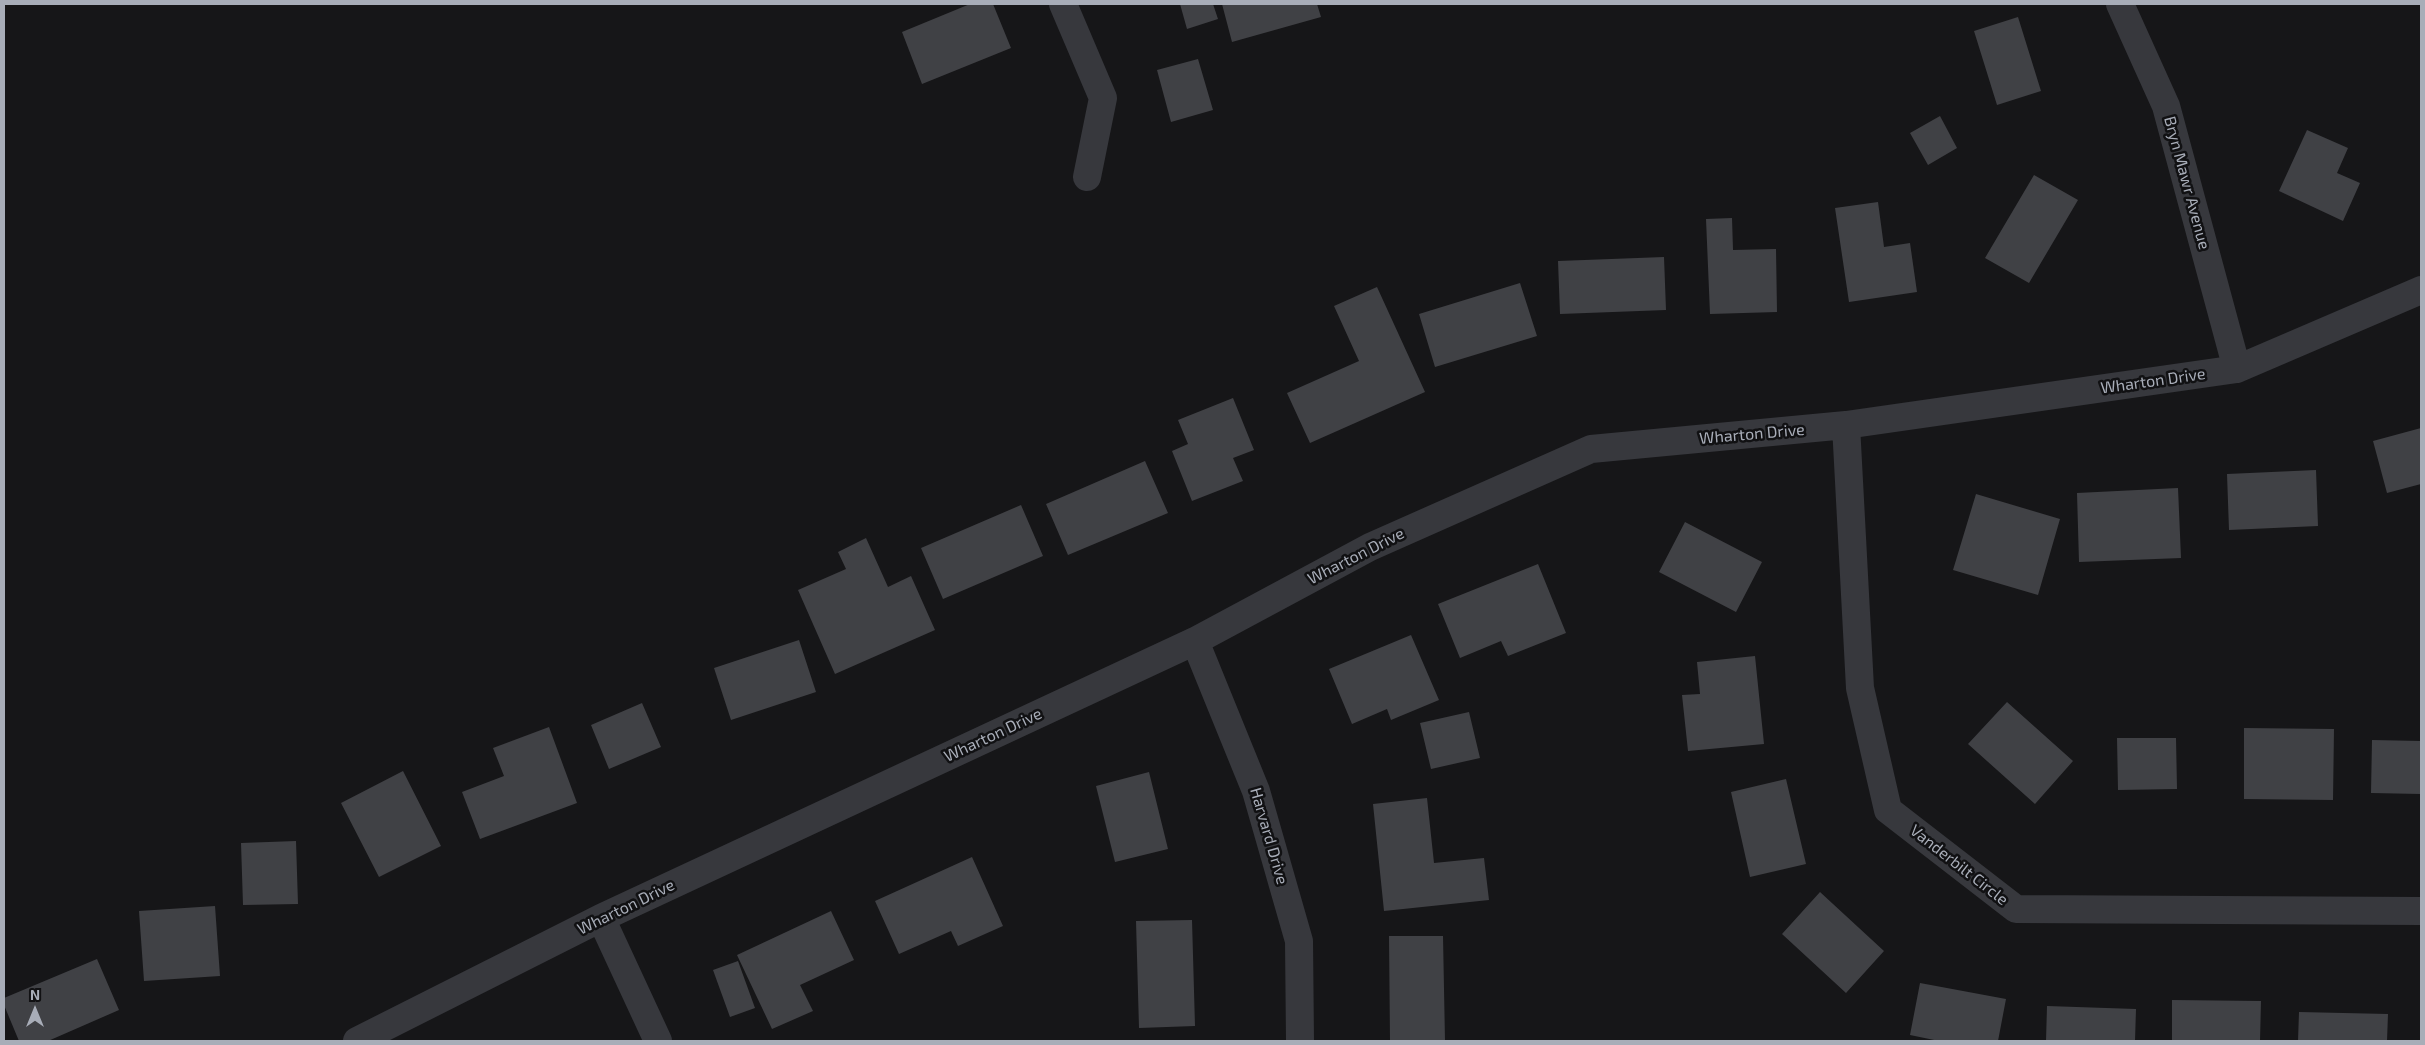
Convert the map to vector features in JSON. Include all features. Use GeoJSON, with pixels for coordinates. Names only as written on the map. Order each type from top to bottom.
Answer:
{"type":"FeatureCollection","features":[{"type":"Feature","properties":{"kind":"street"},"geometry":{"type":"LineString","coordinates":[[1063,4],[1103,98],[1087,177]]}},
{"type":"Feature","properties":{"kind":"street","name":"Bryn Mawr Avenue"},"geometry":{"type":"LineString","coordinates":[[2120,4],[2166,106],[2237,369]]}},
{"type":"Feature","properties":{"kind":"street","name":"Wharton Drive"},"geometry":{"type":"LineString","coordinates":[[358,1041],[601,918],[1195,641],[1370,547],[1591,449],[1846,425],[2237,369],[2421,290]]}},
{"type":"Feature","properties":{"kind":"street","name":"Vanderbilt Circle"},"geometry":{"type":"LineString","coordinates":[[1846,425],[1860,688],[1888,810],[2016,909],[2421,911]]}},
{"type":"Feature","properties":{"kind":"street","name":"Harvard Drive"},"geometry":{"type":"LineString","coordinates":[[1195,641],[1256,791],[1299,942],[1300,1041]]}},
{"type":"Feature","properties":{"kind":"street"},"geometry":{"type":"LineString","coordinates":[[601,918],[658,1041]]}},
{"type":"Feature","properties":{"kind":"building"},"geometry":{"type":"Polygon","coordinates":[[[970,4],[993,4],[1011,48],[922,84],[902,32],[970,4]]]}},
{"type":"Feature","properties":{"kind":"building"},"geometry":{"type":"Polygon","coordinates":[[[1180,4],[1213,4],[1218,19],[1187,29],[1180,4]]]}},
{"type":"Feature","properties":{"kind":"building"},"geometry":{"type":"Polygon","coordinates":[[[1222,4],[1317,4],[1321,17],[1232,42],[1222,4]]]}},
{"type":"Feature","properties":{"kind":"building"},"geometry":{"type":"Polygon","coordinates":[[[2018,17],[2041,91],[1997,105],[1974,31],[2018,17]]]}},
{"type":"Feature","properties":{"kind":"building"},"geometry":{"type":"Polygon","coordinates":[[[1198,59],[1213,110],[1171,122],[1157,70],[1198,59]]]}},
{"type":"Feature","properties":{"kind":"building"},"geometry":{"type":"Polygon","coordinates":[[[1940,116],[1957,148],[1928,165],[1910,133],[1940,116]]]}},
{"type":"Feature","properties":{"kind":"building"},"geometry":{"type":"Polygon","coordinates":[[[2307,130],[2348,148],[2337,173],[2360,183],[2343,221],[2279,191],[2307,130]]]}},
{"type":"Feature","properties":{"kind":"building"},"geometry":{"type":"Polygon","coordinates":[[[2034,175],[2078,200],[2029,283],[1985,258],[2034,175]]]}},
{"type":"Feature","properties":{"kind":"building"},"geometry":{"type":"Polygon","coordinates":[[[1878,202],[1884,247],[1910,243],[1917,292],[1849,302],[1835,208],[1878,202]]]}},
{"type":"Feature","properties":{"kind":"building"},"geometry":{"type":"Polygon","coordinates":[[[1732,218],[1733,250],[1776,249],[1777,312],[1710,314],[1706,219],[1732,218]]]}},
{"type":"Feature","properties":{"kind":"building"},"geometry":{"type":"Polygon","coordinates":[[[1664,257],[1666,310],[1560,314],[1558,261],[1664,257]]]}},
{"type":"Feature","properties":{"kind":"building"},"geometry":{"type":"Polygon","coordinates":[[[1520,283],[1537,336],[1435,367],[1419,314],[1520,283]]]}},
{"type":"Feature","properties":{"kind":"building"},"geometry":{"type":"Polygon","coordinates":[[[1377,287],[1425,392],[1310,443],[1287,393],[1359,361],[1334,306],[1377,287]]]}},
{"type":"Feature","properties":{"kind":"building"},"geometry":{"type":"Polygon","coordinates":[[[1233,398],[1254,450],[1233,458],[1243,481],[1192,501],[1172,451],[1188,444],[1178,420],[1233,398]]]}},
{"type":"Feature","properties":{"kind":"building"},"geometry":{"type":"Polygon","coordinates":[[[2421,428],[2421,484],[2387,493],[2373,441],[2421,428]]]}},
{"type":"Feature","properties":{"kind":"building"},"geometry":{"type":"Polygon","coordinates":[[[1145,461],[1168,513],[1068,555],[1046,504],[1145,461]]]}},
{"type":"Feature","properties":{"kind":"building"},"geometry":{"type":"Polygon","coordinates":[[[2316,470],[2318,526],[2229,530],[2227,474],[2316,470]]]}},
{"type":"Feature","properties":{"kind":"building"},"geometry":{"type":"Polygon","coordinates":[[[2178,488],[2181,558],[2079,562],[2077,493],[2178,488]]]}},
{"type":"Feature","properties":{"kind":"building"},"geometry":{"type":"Polygon","coordinates":[[[1976,494],[2060,519],[2038,595],[1953,570],[1976,494]]]}},
{"type":"Feature","properties":{"kind":"building"},"geometry":{"type":"Polygon","coordinates":[[[1021,505],[1043,556],[943,599],[921,548],[1021,505]]]}},
{"type":"Feature","properties":{"kind":"building"},"geometry":{"type":"Polygon","coordinates":[[[1685,522],[1762,562],[1736,612],[1659,572],[1685,522]]]}},
{"type":"Feature","properties":{"kind":"building"},"geometry":{"type":"Polygon","coordinates":[[[866,538],[888,587],[911,576],[935,630],[835,674],[798,590],[846,569],[838,552],[866,538]]]}},
{"type":"Feature","properties":{"kind":"building"},"geometry":{"type":"Polygon","coordinates":[[[1538,564],[1566,633],[1508,656],[1501,641],[1460,658],[1438,604],[1538,564]]]}},
{"type":"Feature","properties":{"kind":"building"},"geometry":{"type":"Polygon","coordinates":[[[1411,635],[1439,700],[1391,720],[1387,709],[1352,724],[1329,669],[1411,635]]]}},
{"type":"Feature","properties":{"kind":"building"},"geometry":{"type":"Polygon","coordinates":[[[799,640],[816,692],[731,720],[714,668],[799,640]]]}},
{"type":"Feature","properties":{"kind":"building"},"geometry":{"type":"Polygon","coordinates":[[[1755,656],[1764,744],[1688,751],[1682,695],[1700,694],[1697,662],[1755,656]]]}},
{"type":"Feature","properties":{"kind":"building"},"geometry":{"type":"Polygon","coordinates":[[[2007,702],[2073,761],[2035,804],[1968,744],[2007,702]]]}},
{"type":"Feature","properties":{"kind":"building"},"geometry":{"type":"Polygon","coordinates":[[[642,703],[661,747],[609,769],[591,725],[642,703]]]}},
{"type":"Feature","properties":{"kind":"building"},"geometry":{"type":"Polygon","coordinates":[[[1469,712],[1480,758],[1431,769],[1420,723],[1469,712]]]}},
{"type":"Feature","properties":{"kind":"building"},"geometry":{"type":"Polygon","coordinates":[[[549,727],[577,803],[480,839],[462,792],[504,776],[493,748],[549,727]]]}},
{"type":"Feature","properties":{"kind":"building"},"geometry":{"type":"Polygon","coordinates":[[[2244,728],[2334,729],[2333,800],[2244,799],[2244,728]]]}},
{"type":"Feature","properties":{"kind":"building"},"geometry":{"type":"Polygon","coordinates":[[[2117,738],[2176,738],[2177,789],[2118,790],[2117,738]]]}},
{"type":"Feature","properties":{"kind":"building"},"geometry":{"type":"Polygon","coordinates":[[[2372,740],[2421,741],[2421,794],[2371,793],[2372,740]]]}},
{"type":"Feature","properties":{"kind":"building"},"geometry":{"type":"Polygon","coordinates":[[[403,771],[441,846],[379,877],[341,803],[403,771]]]}},
{"type":"Feature","properties":{"kind":"building"},"geometry":{"type":"Polygon","coordinates":[[[1149,772],[1168,849],[1115,862],[1096,786],[1149,772]]]}},
{"type":"Feature","properties":{"kind":"building"},"geometry":{"type":"Polygon","coordinates":[[[1786,779],[1806,864],[1750,877],[1731,792],[1786,779]]]}},
{"type":"Feature","properties":{"kind":"building"},"geometry":{"type":"Polygon","coordinates":[[[1427,798],[1434,863],[1484,858],[1489,900],[1384,911],[1373,804],[1427,798]]]}},
{"type":"Feature","properties":{"kind":"building"},"geometry":{"type":"Polygon","coordinates":[[[296,841],[298,904],[243,905],[241,843],[296,841]]]}},
{"type":"Feature","properties":{"kind":"building"},"geometry":{"type":"Polygon","coordinates":[[[972,857],[1003,926],[958,946],[951,931],[899,954],[875,901],[972,857]]]}},
{"type":"Feature","properties":{"kind":"building"},"geometry":{"type":"Polygon","coordinates":[[[1820,892],[1884,951],[1846,993],[1782,934],[1820,892]]]}},
{"type":"Feature","properties":{"kind":"building"},"geometry":{"type":"Polygon","coordinates":[[[215,906],[220,976],[144,981],[139,911],[215,906]]]}},
{"type":"Feature","properties":{"kind":"building"},"geometry":{"type":"Polygon","coordinates":[[[831,911],[854,960],[800,985],[813,1011],[772,1029],[737,955],[831,911]]]}},
{"type":"Feature","properties":{"kind":"building"},"geometry":{"type":"Polygon","coordinates":[[[1192,920],[1195,1026],[1139,1028],[1136,921],[1192,920]]]}},
{"type":"Feature","properties":{"kind":"building"},"geometry":{"type":"Polygon","coordinates":[[[1389,936],[1443,936],[1445,1041],[1390,1041],[1389,936]]]}},
{"type":"Feature","properties":{"kind":"building"},"geometry":{"type":"Polygon","coordinates":[[[97,959],[119,1010],[48,1041],[19,1041],[4,1005],[4,998],[97,959]]]}},
{"type":"Feature","properties":{"kind":"building"},"geometry":{"type":"Polygon","coordinates":[[[738,961],[755,1008],[730,1017],[713,970],[738,961]]]}},
{"type":"Feature","properties":{"kind":"building"},"geometry":{"type":"Polygon","coordinates":[[[1920,983],[2006,999],[1998,1041],[1939,1041],[1910,1035],[1920,983]]]}},
{"type":"Feature","properties":{"kind":"building"},"geometry":{"type":"Polygon","coordinates":[[[2172,1000],[2261,1001],[2260,1041],[2172,1041],[2172,1000]]]}},
{"type":"Feature","properties":{"kind":"building"},"geometry":{"type":"Polygon","coordinates":[[[2047,1006],[2136,1009],[2135,1041],[2046,1041],[2047,1006]]]}},
{"type":"Feature","properties":{"kind":"building"},"geometry":{"type":"Polygon","coordinates":[[[2299,1012],[2388,1014],[2387,1041],[2298,1041],[2299,1012]]]}}]}
